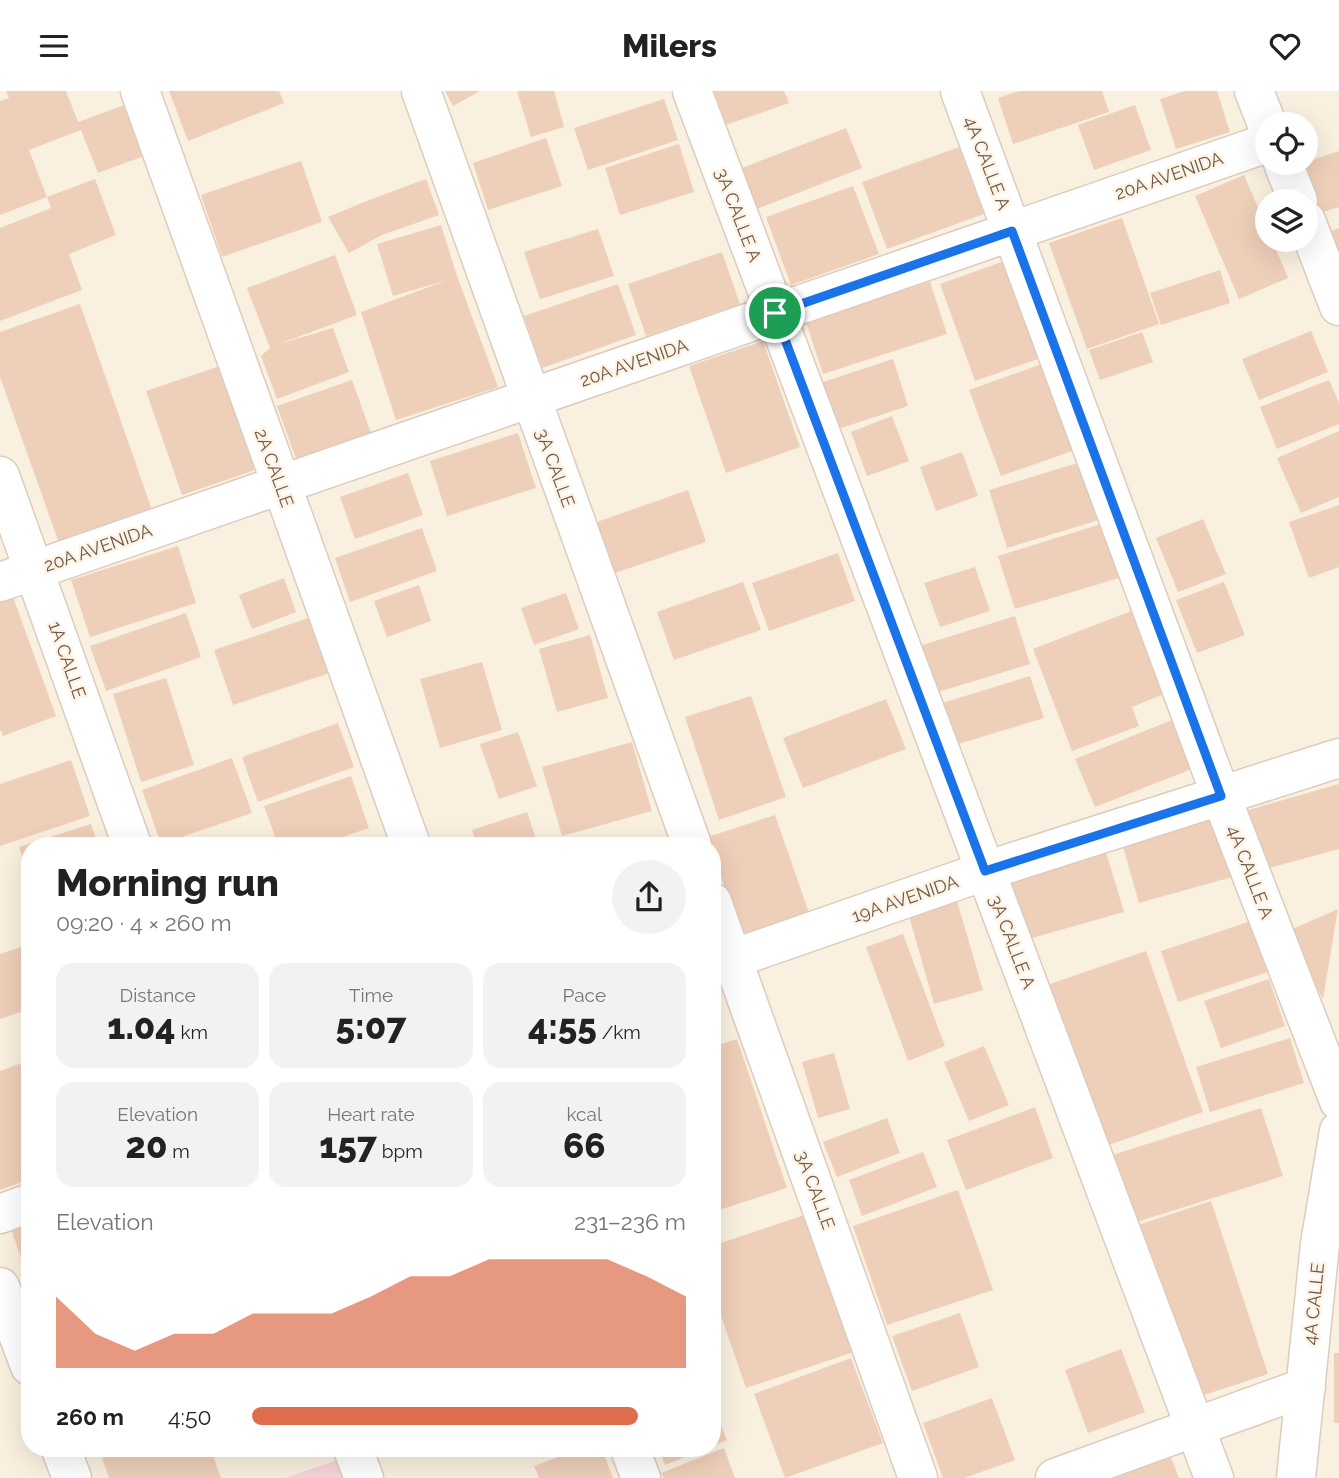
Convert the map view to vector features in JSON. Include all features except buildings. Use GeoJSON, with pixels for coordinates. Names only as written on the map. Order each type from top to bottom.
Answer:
{"type":"FeatureCollection","features":[{"type":"Feature","properties":{"kind":"street","name":"2A CALLE"},"geometry":{"type":"LineString","coordinates":[[140,91],[408,837]]}},
{"type":"Feature","properties":{"kind":"street","name":"3A CALLE"},"geometry":{"type":"LineString","coordinates":[[421,91],[689,837]]}},
{"type":"Feature","properties":{"kind":"street","name":"3A CALLE A"},"geometry":{"type":"LineString","coordinates":[[692,91],[1214,1478]]}},
{"type":"Feature","properties":{"kind":"street","name":"4A CALLE A"},"geometry":{"type":"LineString","coordinates":[[960,91],[1221,796],[1339,1101]]}},
{"type":"Feature","properties":{"kind":"street"},"geometry":{"type":"LineString","coordinates":[[1254,91],[1263,112]]}},
{"type":"Feature","properties":{"kind":"street","name":"20A AVENIDA"},"geometry":{"type":"LineString","coordinates":[[18,576],[1255,146]]}},
{"type":"Feature","properties":{"kind":"street"},"geometry":{"type":"LineString","coordinates":[[1318,252],[1339,306]]}},
{"type":"Feature","properties":{"kind":"street","name":"1A CALLE"},"geometry":{"type":"LineString","coordinates":[[0,476],[18,576],[129,837]]}},
{"type":"Feature","properties":{"kind":"street","name":"19A AVENIDA"},"geometry":{"type":"LineString","coordinates":[[723,963],[985,871],[1339,758]]}},
{"type":"Feature","properties":{"kind":"street","name":"3A CALLE"},"geometry":{"type":"LineString","coordinates":[[723,963],[918,1478]]}},
{"type":"Feature","properties":{"kind":"street","name":"4A CALLE"},"geometry":{"type":"LineString","coordinates":[[1296,1478],[1306,1387],[1329,1243],[1339,1131]]}},
{"type":"Feature","properties":{"kind":"street"},"geometry":{"type":"LineString","coordinates":[[0,1214],[21,1206]]}},
{"type":"Feature","properties":{"kind":"street"},"geometry":{"type":"LineString","coordinates":[[0,1287],[21,1342]]}},
{"type":"Feature","properties":{"kind":"street"},"geometry":{"type":"LineString","coordinates":[[1055,1478],[1306,1387]]}},
{"type":"Feature","properties":{"kind":"street"},"geometry":{"type":"LineString","coordinates":[[64,1457],[72,1478]]}},
{"type":"Feature","properties":{"kind":"street"},"geometry":{"type":"LineString","coordinates":[[356,1457],[364,1478]]}},
{"type":"Feature","properties":{"kind":"street"},"geometry":{"type":"LineString","coordinates":[[633,1457],[641,1478]]}},
{"type":"Feature","properties":{"kind":"shaded area"},"geometry":{"type":"Polygon","coordinates":[[[337,1460],[343,1478],[285,1478],[337,1460]]]}},
{"type":"Feature","properties":{"kind":"route"},"geometry":{"type":"LineString","coordinates":[[1012,231],[1221,796],[985,871],[775,313],[1012,231]]}}]}
